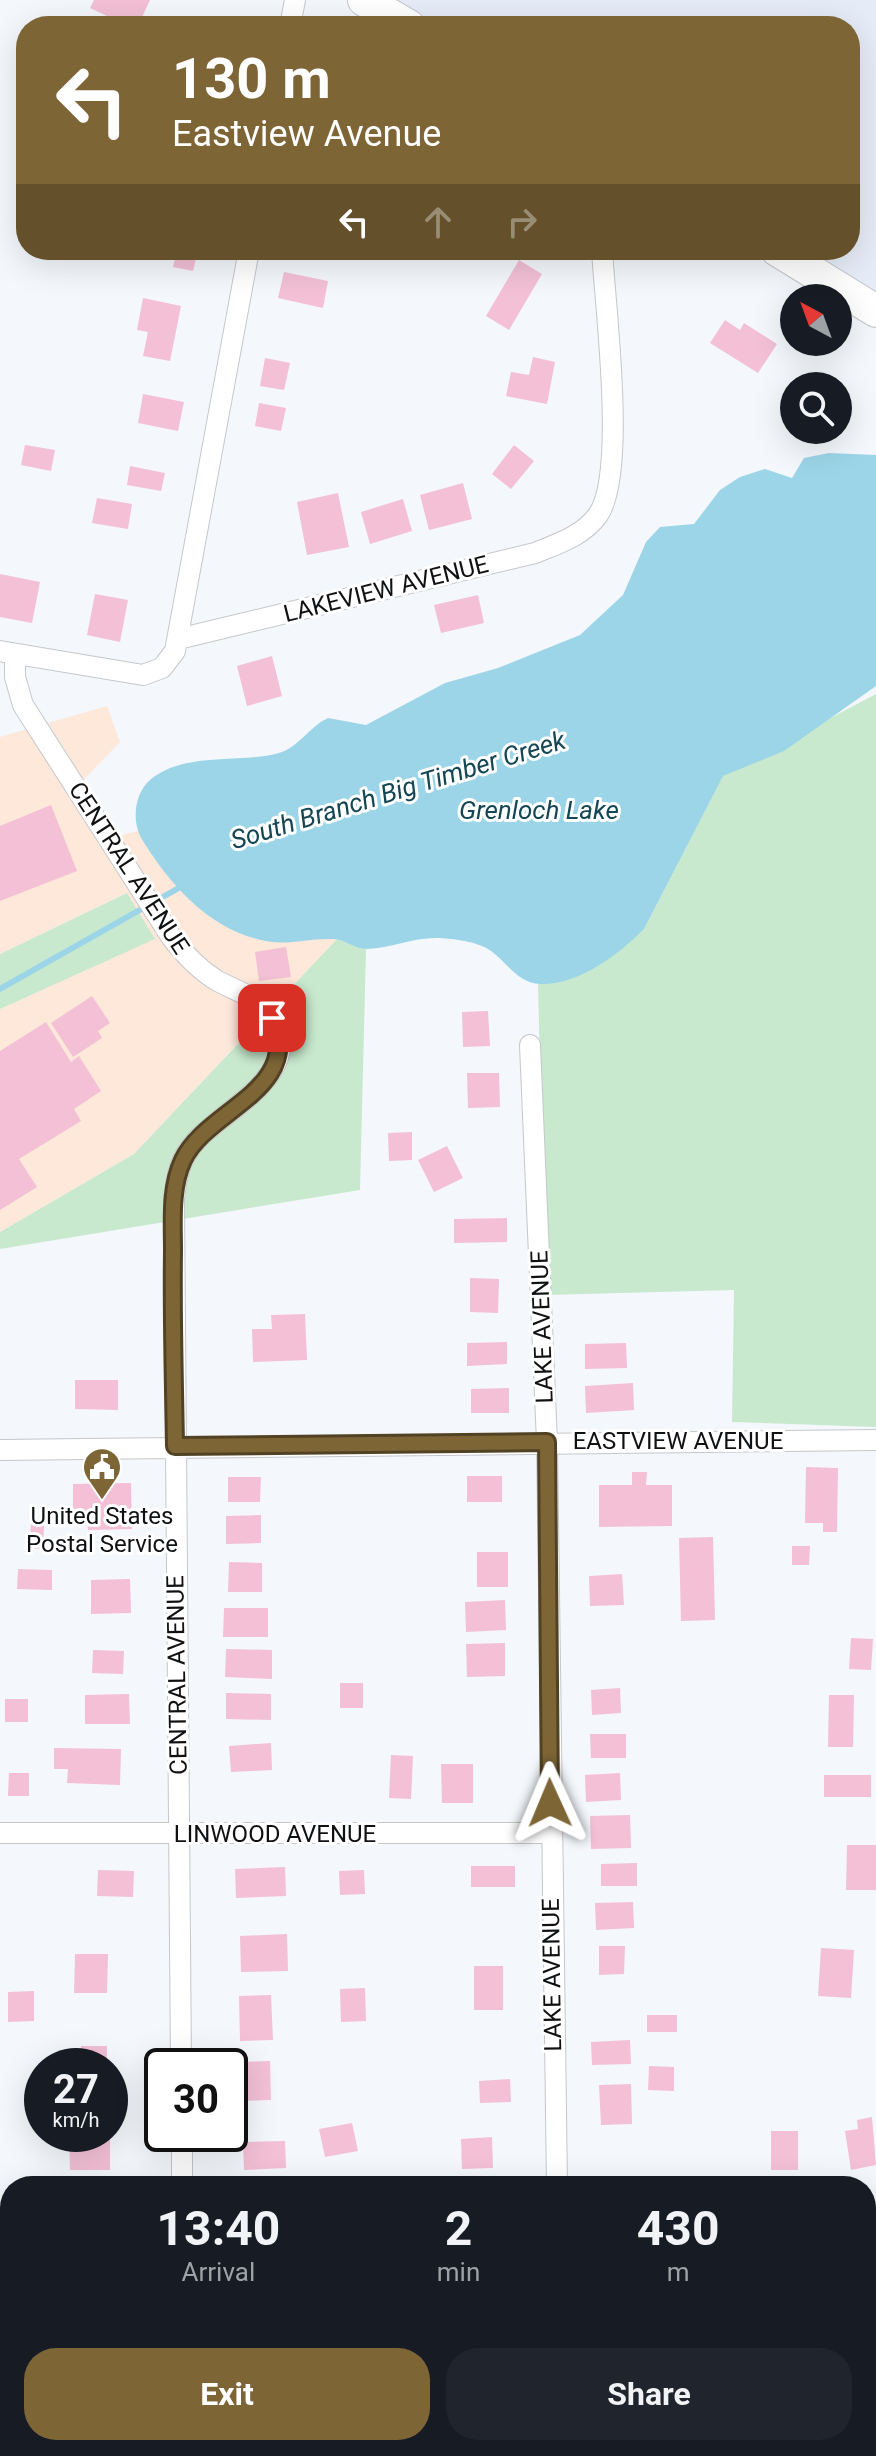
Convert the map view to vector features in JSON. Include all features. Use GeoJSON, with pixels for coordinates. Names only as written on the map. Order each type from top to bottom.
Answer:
{"type":"FeatureCollection","features":[{"type":"Feature","properties":{"kind":"main road"},"geometry":{"type":"LineString","coordinates":[[364,0],[392,16]]}},
{"type":"Feature","properties":{"kind":"main road"},"geometry":{"type":"LineString","coordinates":[[793,260],[876,311]]}},
{"type":"Feature","properties":{"kind":"street"},"geometry":{"type":"LineString","coordinates":[[8,652],[143,675],[162,668],[175,651],[247,260]]}},
{"type":"Feature","properties":{"kind":"street","name":"LAKEVIEW AVENUE"},"geometry":{"type":"LineString","coordinates":[[178,639],[535,553],[572,537],[588,525],[605,500],[610,473],[612,428],[603,260]]}},
{"type":"Feature","properties":{"kind":"street","name":"CENTRAL AVENUE"},"geometry":{"type":"LineString","coordinates":[[8,652],[23,705],[190,961],[263,1006],[278,1032],[279,1046],[259,1089],[193,1144],[176,1177],[172,1297],[181,2048]]}},
{"type":"Feature","properties":{"kind":"street","name":"LAKE AVENUE"},"geometry":{"type":"LineString","coordinates":[[530,1045],[547,1442],[557,2176]]}},
{"type":"Feature","properties":{"kind":"street","name":"EASTVIEW AVENUE"},"geometry":{"type":"LineString","coordinates":[[0,1450],[876,1440]]}},
{"type":"Feature","properties":{"kind":"street","name":"LINWOOD AVENUE"},"geometry":{"type":"LineString","coordinates":[[0,1833],[550,1833]]}},
{"type":"Feature","properties":{"kind":"street"},"geometry":{"type":"LineString","coordinates":[[182,2152],[182,2176]]}},
{"type":"Feature","properties":{"kind":"shaded area"},"geometry":{"type":"Polygon","coordinates":[[[364,0],[876,0],[876,311],[852,296],[852,284],[832,284],[793,260],[860,260],[860,16],[392,16],[364,0]]]}},
{"type":"Feature","properties":{"kind":"shaded area"},"geometry":{"type":"Polygon","coordinates":[[[107,706],[120,742],[75,789],[108,838],[138,831],[246,934],[337,939],[134,1154],[0,1232],[0,1009],[154,939],[127,893],[0,954],[0,737],[107,706]]]}},
{"type":"Feature","properties":{"kind":"green space"},"geometry":{"type":"Polygon","coordinates":[[[876,694],[876,1427],[732,1422],[734,1290],[546,1295],[538,984],[644,929],[723,775],[876,694]]]}},
{"type":"Feature","properties":{"kind":"green space"},"geometry":{"type":"Polygon","coordinates":[[[127,893],[155,939],[0,1009],[0,954],[127,893]]]}},
{"type":"Feature","properties":{"kind":"green space"},"geometry":{"type":"Polygon","coordinates":[[[337,939],[366,949],[360,1190],[0,1249],[0,1232],[134,1154],[337,939]]]}},
{"type":"Feature","properties":{"kind":"water","name":"Grenloch Lake"},"geometry":{"type":"Polygon","coordinates":[[[829,453],[876,455],[876,686],[784,751],[723,776],[644,929],[597,967],[569,979],[540,984],[525,980],[485,948],[459,940],[430,938],[367,949],[337,939],[272,942],[251,937],[213,919],[181,892],[154,859],[139,834],[136,809],[140,793],[150,780],[164,771],[195,762],[279,753],[292,747],[328,718],[366,725],[445,683],[498,668],[580,635],[623,595],[646,542],[660,527],[694,524],[720,490],[740,477],[765,469],[792,478],[804,458],[829,453]]]}},
{"type":"Feature","properties":{"kind":"building"},"geometry":{"type":"Polygon","coordinates":[[[94,0],[150,0],[143,16],[107,16],[90,8],[94,0]]]}},
{"type":"Feature","properties":{"kind":"building"},"geometry":{"type":"Polygon","coordinates":[[[175,260],[196,260],[193,271],[173,267],[175,260]]]}},
{"type":"Feature","properties":{"kind":"building"},"geometry":{"type":"Polygon","coordinates":[[[519,260],[542,274],[509,330],[486,316],[519,260]]]}},
{"type":"Feature","properties":{"kind":"building"},"geometry":{"type":"Polygon","coordinates":[[[284,272],[328,281],[323,308],[278,298],[284,272]]]}},
{"type":"Feature","properties":{"kind":"building"},"geometry":{"type":"Polygon","coordinates":[[[143,298],[181,306],[170,361],[143,356],[148,332],[137,330],[143,298]]]}},
{"type":"Feature","properties":{"kind":"building"},"geometry":{"type":"Polygon","coordinates":[[[725,320],[740,330],[744,323],[777,344],[758,373],[710,343],[725,320]]]}},
{"type":"Feature","properties":{"kind":"building"},"geometry":{"type":"Polygon","coordinates":[[[533,357],[555,362],[547,404],[506,396],[511,372],[529,375],[533,357]]]}},
{"type":"Feature","properties":{"kind":"building"},"geometry":{"type":"Polygon","coordinates":[[[265,358],[290,363],[284,390],[260,386],[265,358]]]}},
{"type":"Feature","properties":{"kind":"building"},"geometry":{"type":"Polygon","coordinates":[[[143,394],[184,402],[178,431],[138,423],[143,394]]]}},
{"type":"Feature","properties":{"kind":"building"},"geometry":{"type":"Polygon","coordinates":[[[259,403],[286,408],[281,431],[255,426],[259,403]]]}},
{"type":"Feature","properties":{"kind":"building"},"geometry":{"type":"Polygon","coordinates":[[[25,445],[55,450],[51,471],[21,465],[25,445]]]}},
{"type":"Feature","properties":{"kind":"building"},"geometry":{"type":"Polygon","coordinates":[[[514,445],[534,461],[511,489],[492,474],[514,445]]]}},
{"type":"Feature","properties":{"kind":"building"},"geometry":{"type":"Polygon","coordinates":[[[130,466],[165,473],[161,491],[127,485],[130,466]]]}},
{"type":"Feature","properties":{"kind":"building"},"geometry":{"type":"Polygon","coordinates":[[[463,483],[472,519],[429,530],[420,495],[463,483]]]}},
{"type":"Feature","properties":{"kind":"building"},"geometry":{"type":"Polygon","coordinates":[[[338,493],[349,547],[307,555],[297,502],[338,493]]]}},
{"type":"Feature","properties":{"kind":"building"},"geometry":{"type":"Polygon","coordinates":[[[97,498],[132,504],[128,529],[92,523],[97,498]]]}},
{"type":"Feature","properties":{"kind":"building"},"geometry":{"type":"Polygon","coordinates":[[[403,499],[412,531],[370,544],[361,512],[403,499]]]}},
{"type":"Feature","properties":{"kind":"building"},"geometry":{"type":"Polygon","coordinates":[[[0,574],[40,582],[32,623],[0,617],[0,574]]]}},
{"type":"Feature","properties":{"kind":"building"},"geometry":{"type":"Polygon","coordinates":[[[95,594],[128,600],[120,642],[87,635],[95,594]]]}},
{"type":"Feature","properties":{"kind":"building"},"geometry":{"type":"Polygon","coordinates":[[[478,595],[484,623],[441,633],[434,605],[478,595]]]}},
{"type":"Feature","properties":{"kind":"building"},"geometry":{"type":"Polygon","coordinates":[[[272,656],[282,696],[247,706],[237,666],[272,656]]]}},
{"type":"Feature","properties":{"kind":"building"},"geometry":{"type":"Polygon","coordinates":[[[51,805],[77,871],[0,901],[0,826],[51,805]]]}},
{"type":"Feature","properties":{"kind":"building"},"geometry":{"type":"Polygon","coordinates":[[[286,947],[291,977],[259,981],[255,952],[286,947]]]}},
{"type":"Feature","properties":{"kind":"building"},"geometry":{"type":"Polygon","coordinates":[[[92,996],[110,1023],[98,1031],[102,1038],[73,1057],[51,1023],[92,996]]]}},
{"type":"Feature","properties":{"kind":"building"},"geometry":{"type":"Polygon","coordinates":[[[488,1011],[490,1046],[463,1047],[462,1012],[488,1011]]]}},
{"type":"Feature","properties":{"kind":"building"},"geometry":{"type":"Polygon","coordinates":[[[46,1022],[71,1062],[79,1056],[101,1091],[74,1109],[81,1121],[19,1159],[37,1187],[0,1210],[0,1051],[46,1022]]]}},
{"type":"Feature","properties":{"kind":"building"},"geometry":{"type":"Polygon","coordinates":[[[467,1073],[499,1073],[500,1107],[468,1108],[467,1073]]]}},
{"type":"Feature","properties":{"kind":"building"},"geometry":{"type":"Polygon","coordinates":[[[412,1132],[412,1160],[389,1161],[388,1133],[412,1132]]]}},
{"type":"Feature","properties":{"kind":"building"},"geometry":{"type":"Polygon","coordinates":[[[447,1146],[463,1178],[434,1192],[418,1160],[447,1146]]]}},
{"type":"Feature","properties":{"kind":"building"},"geometry":{"type":"Polygon","coordinates":[[[507,1218],[507,1242],[454,1243],[454,1219],[507,1218]]]}},
{"type":"Feature","properties":{"kind":"building"},"geometry":{"type":"Polygon","coordinates":[[[470,1278],[499,1279],[498,1313],[470,1312],[470,1278]]]}},
{"type":"Feature","properties":{"kind":"building"},"geometry":{"type":"Polygon","coordinates":[[[305,1314],[307,1360],[253,1362],[252,1329],[272,1329],[271,1315],[305,1314]]]}},
{"type":"Feature","properties":{"kind":"building"},"geometry":{"type":"Polygon","coordinates":[[[507,1342],[507,1364],[467,1366],[467,1343],[507,1342]]]}},
{"type":"Feature","properties":{"kind":"building"},"geometry":{"type":"Polygon","coordinates":[[[626,1343],[627,1368],[585,1369],[585,1344],[626,1343]]]}},
{"type":"Feature","properties":{"kind":"building"},"geometry":{"type":"Polygon","coordinates":[[[75,1380],[118,1380],[118,1410],[75,1409],[75,1380]]]}},
{"type":"Feature","properties":{"kind":"building"},"geometry":{"type":"Polygon","coordinates":[[[633,1383],[634,1410],[586,1413],[585,1386],[633,1383]]]}},
{"type":"Feature","properties":{"kind":"building"},"geometry":{"type":"Polygon","coordinates":[[[509,1388],[509,1413],[471,1413],[471,1389],[509,1388]]]}},
{"type":"Feature","properties":{"kind":"building"},"geometry":{"type":"Polygon","coordinates":[[[806,1467],[838,1468],[837,1532],[823,1532],[823,1523],[805,1523],[806,1467]]]}},
{"type":"Feature","properties":{"kind":"building"},"geometry":{"type":"Polygon","coordinates":[[[632,1472],[647,1472],[646,1485],[672,1485],[672,1526],[599,1527],[599,1485],[632,1485],[632,1472]]]}},
{"type":"Feature","properties":{"kind":"building"},"geometry":{"type":"Polygon","coordinates":[[[467,1476],[502,1476],[502,1502],[467,1502],[467,1476]]]}},
{"type":"Feature","properties":{"kind":"building"},"geometry":{"type":"Polygon","coordinates":[[[228,1477],[261,1477],[260,1502],[228,1502],[228,1477]]]}},
{"type":"Feature","properties":{"kind":"building","name":"United States Postal Service"},"geometry":{"type":"Polygon","coordinates":[[[131,1483],[132,1529],[88,1530],[87,1517],[73,1517],[73,1484],[131,1483]]]}},
{"type":"Feature","properties":{"kind":"building"},"geometry":{"type":"Polygon","coordinates":[[[261,1515],[261,1543],[226,1544],[226,1516],[261,1515]]]}},
{"type":"Feature","properties":{"kind":"building"},"geometry":{"type":"Polygon","coordinates":[[[31,1524],[44,1525],[43,1549],[29,1548],[31,1524]]]}},
{"type":"Feature","properties":{"kind":"building"},"geometry":{"type":"Polygon","coordinates":[[[713,1537],[715,1620],[681,1621],[679,1538],[713,1537]]]}},
{"type":"Feature","properties":{"kind":"building"},"geometry":{"type":"Polygon","coordinates":[[[792,1546],[810,1546],[809,1565],[792,1565],[792,1546]]]}},
{"type":"Feature","properties":{"kind":"building"},"geometry":{"type":"Polygon","coordinates":[[[477,1552],[508,1552],[508,1587],[477,1587],[477,1552]]]}},
{"type":"Feature","properties":{"kind":"building"},"geometry":{"type":"Polygon","coordinates":[[[229,1562],[262,1563],[262,1592],[228,1592],[229,1562]]]}},
{"type":"Feature","properties":{"kind":"building"},"geometry":{"type":"Polygon","coordinates":[[[18,1569],[52,1570],[52,1590],[17,1589],[18,1569]]]}},
{"type":"Feature","properties":{"kind":"building"},"geometry":{"type":"Polygon","coordinates":[[[622,1574],[624,1605],[590,1606],[589,1576],[622,1574]]]}},
{"type":"Feature","properties":{"kind":"building"},"geometry":{"type":"Polygon","coordinates":[[[130,1579],[131,1613],[91,1614],[91,1580],[130,1579]]]}},
{"type":"Feature","properties":{"kind":"building"},"geometry":{"type":"Polygon","coordinates":[[[505,1600],[506,1630],[466,1632],[465,1602],[505,1600]]]}},
{"type":"Feature","properties":{"kind":"building"},"geometry":{"type":"Polygon","coordinates":[[[224,1608],[268,1608],[268,1637],[223,1637],[224,1608]]]}},
{"type":"Feature","properties":{"kind":"building"},"geometry":{"type":"Polygon","coordinates":[[[851,1638],[873,1639],[871,1670],[849,1669],[851,1638]]]}},
{"type":"Feature","properties":{"kind":"building"},"geometry":{"type":"Polygon","coordinates":[[[505,1643],[505,1676],[467,1677],[466,1644],[505,1643]]]}},
{"type":"Feature","properties":{"kind":"building"},"geometry":{"type":"Polygon","coordinates":[[[226,1649],[272,1650],[272,1679],[225,1677],[226,1649]]]}},
{"type":"Feature","properties":{"kind":"building"},"geometry":{"type":"Polygon","coordinates":[[[93,1650],[124,1651],[123,1674],[92,1673],[93,1650]]]}},
{"type":"Feature","properties":{"kind":"building"},"geometry":{"type":"Polygon","coordinates":[[[340,1683],[363,1683],[363,1708],[340,1708],[340,1683]]]}},
{"type":"Feature","properties":{"kind":"building"},"geometry":{"type":"Polygon","coordinates":[[[620,1688],[621,1713],[592,1715],[591,1690],[620,1688]]]}},
{"type":"Feature","properties":{"kind":"building"},"geometry":{"type":"Polygon","coordinates":[[[226,1693],[271,1694],[271,1720],[226,1719],[226,1693]]]}},
{"type":"Feature","properties":{"kind":"building"},"geometry":{"type":"Polygon","coordinates":[[[129,1694],[130,1724],[85,1724],[85,1695],[129,1694]]]}},
{"type":"Feature","properties":{"kind":"building"},"geometry":{"type":"Polygon","coordinates":[[[829,1695],[854,1695],[853,1747],[828,1747],[829,1695]]]}},
{"type":"Feature","properties":{"kind":"building"},"geometry":{"type":"Polygon","coordinates":[[[5,1699],[28,1699],[28,1722],[5,1722],[5,1699]]]}},
{"type":"Feature","properties":{"kind":"building"},"geometry":{"type":"Polygon","coordinates":[[[590,1734],[626,1734],[626,1758],[591,1758],[590,1734]]]}},
{"type":"Feature","properties":{"kind":"building"},"geometry":{"type":"Polygon","coordinates":[[[271,1743],[272,1770],[231,1772],[229,1746],[271,1743]]]}},
{"type":"Feature","properties":{"kind":"building"},"geometry":{"type":"Polygon","coordinates":[[[54,1748],[121,1749],[120,1785],[67,1783],[68,1769],[54,1769],[54,1748]]]}},
{"type":"Feature","properties":{"kind":"building"},"geometry":{"type":"Polygon","coordinates":[[[391,1755],[413,1756],[411,1799],[389,1798],[391,1755]]]}},
{"type":"Feature","properties":{"kind":"building"},"geometry":{"type":"Polygon","coordinates":[[[441,1764],[473,1764],[473,1803],[442,1803],[441,1764]]]}},
{"type":"Feature","properties":{"kind":"building"},"geometry":{"type":"Polygon","coordinates":[[[9,1773],[29,1773],[29,1796],[8,1796],[9,1773]]]}},
{"type":"Feature","properties":{"kind":"building"},"geometry":{"type":"Polygon","coordinates":[[[620,1773],[621,1800],[586,1802],[585,1775],[620,1773]]]}},
{"type":"Feature","properties":{"kind":"building"},"geometry":{"type":"Polygon","coordinates":[[[824,1775],[871,1775],[871,1797],[824,1797],[824,1775]]]}},
{"type":"Feature","properties":{"kind":"building"},"geometry":{"type":"Polygon","coordinates":[[[630,1815],[631,1848],[591,1849],[590,1816],[630,1815]]]}},
{"type":"Feature","properties":{"kind":"building"},"geometry":{"type":"Polygon","coordinates":[[[847,1845],[876,1845],[876,1890],[846,1890],[847,1845]]]}},
{"type":"Feature","properties":{"kind":"building"},"geometry":{"type":"Polygon","coordinates":[[[637,1863],[637,1886],[601,1886],[601,1864],[637,1863]]]}},
{"type":"Feature","properties":{"kind":"building"},"geometry":{"type":"Polygon","coordinates":[[[471,1866],[515,1866],[515,1887],[471,1887],[471,1866]]]}},
{"type":"Feature","properties":{"kind":"building"},"geometry":{"type":"Polygon","coordinates":[[[285,1867],[286,1896],[236,1898],[235,1869],[285,1867]]]}},
{"type":"Feature","properties":{"kind":"building"},"geometry":{"type":"Polygon","coordinates":[[[98,1870],[134,1871],[133,1897],[97,1896],[98,1870]]]}},
{"type":"Feature","properties":{"kind":"building"},"geometry":{"type":"Polygon","coordinates":[[[364,1870],[365,1894],[340,1895],[339,1871],[364,1870]]]}},
{"type":"Feature","properties":{"kind":"building"},"geometry":{"type":"Polygon","coordinates":[[[633,1902],[634,1928],[596,1930],[595,1903],[633,1902]]]}},
{"type":"Feature","properties":{"kind":"building"},"geometry":{"type":"Polygon","coordinates":[[[287,1934],[288,1971],[241,1972],[240,1936],[287,1934]]]}},
{"type":"Feature","properties":{"kind":"building"},"geometry":{"type":"Polygon","coordinates":[[[599,1946],[625,1946],[624,1974],[599,1975],[599,1946]]]}},
{"type":"Feature","properties":{"kind":"building"},"geometry":{"type":"Polygon","coordinates":[[[821,1948],[854,1950],[851,1998],[818,1996],[821,1948]]]}},
{"type":"Feature","properties":{"kind":"building"},"geometry":{"type":"Polygon","coordinates":[[[75,1954],[108,1954],[107,1993],[74,1993],[75,1954]]]}},
{"type":"Feature","properties":{"kind":"building"},"geometry":{"type":"Polygon","coordinates":[[[474,1966],[503,1966],[503,2010],[474,2010],[474,1966]]]}},
{"type":"Feature","properties":{"kind":"building"},"geometry":{"type":"Polygon","coordinates":[[[365,1988],[366,2021],[341,2022],[340,1989],[365,1988]]]}},
{"type":"Feature","properties":{"kind":"building"},"geometry":{"type":"Polygon","coordinates":[[[34,1991],[34,2021],[8,2022],[8,1992],[34,1991]]]}},
{"type":"Feature","properties":{"kind":"building"},"geometry":{"type":"Polygon","coordinates":[[[271,1995],[273,2040],[240,2041],[239,1996],[271,1995]]]}},
{"type":"Feature","properties":{"kind":"building"},"geometry":{"type":"Polygon","coordinates":[[[647,2015],[677,2015],[677,2032],[647,2032],[647,2015]]]}},
{"type":"Feature","properties":{"kind":"building"},"geometry":{"type":"Polygon","coordinates":[[[630,2040],[631,2064],[592,2065],[591,2042],[630,2040]]]}},
{"type":"Feature","properties":{"kind":"building"},"geometry":{"type":"Polygon","coordinates":[[[81,2046],[107,2046],[107,2048],[81,2046]]]}},
{"type":"Feature","properties":{"kind":"building"},"geometry":{"type":"Polygon","coordinates":[[[270,2061],[271,2100],[248,2101],[248,2062],[270,2061]]]}},
{"type":"Feature","properties":{"kind":"building"},"geometry":{"type":"Polygon","coordinates":[[[649,2066],[674,2067],[674,2091],[648,2090],[649,2066]]]}},
{"type":"Feature","properties":{"kind":"building"},"geometry":{"type":"Polygon","coordinates":[[[510,2079],[511,2102],[480,2103],[479,2081],[510,2079]]]}},
{"type":"Feature","properties":{"kind":"building"},"geometry":{"type":"Polygon","coordinates":[[[631,2084],[632,2124],[601,2125],[599,2085],[631,2084]]]}},
{"type":"Feature","properties":{"kind":"building"},"geometry":{"type":"Polygon","coordinates":[[[872,2117],[876,2165],[851,2170],[845,2131],[858,2129],[857,2120],[872,2117]]]}},
{"type":"Feature","properties":{"kind":"building"},"geometry":{"type":"Polygon","coordinates":[[[352,2123],[358,2151],[325,2157],[319,2129],[352,2123]]]}},
{"type":"Feature","properties":{"kind":"building"},"geometry":{"type":"Polygon","coordinates":[[[771,2131],[798,2131],[798,2170],[771,2170],[771,2131]]]}},
{"type":"Feature","properties":{"kind":"building"},"geometry":{"type":"Polygon","coordinates":[[[492,2137],[493,2168],[462,2169],[461,2139],[492,2137]]]}},
{"type":"Feature","properties":{"kind":"building"},"geometry":{"type":"Polygon","coordinates":[[[285,2141],[286,2168],[244,2170],[243,2152],[248,2152],[248,2142],[285,2141]]]}},
{"type":"Feature","properties":{"kind":"building"},"geometry":{"type":"Polygon","coordinates":[[[70,2152],[110,2152],[110,2170],[70,2170],[70,2152]]]}},
{"type":"Feature","properties":{"kind":"waterway","name":"South Branch Big Timber Creek"},"geometry":{"type":"LineString","coordinates":[[0,989],[184,885]]}},
{"type":"Feature","properties":{"kind":"place","name":"United States Postal Service"},"geometry":{"type":"Point","coordinates":[102,1501]}},
{"type":"Feature","properties":{"kind":"route"},"geometry":{"type":"LineString","coordinates":[[272,1018],[278,1032],[279,1046],[267,1076],[259,1089],[193,1144],[176,1177],[172,1297],[175,1446],[547,1442],[550,1803]]}}]}
